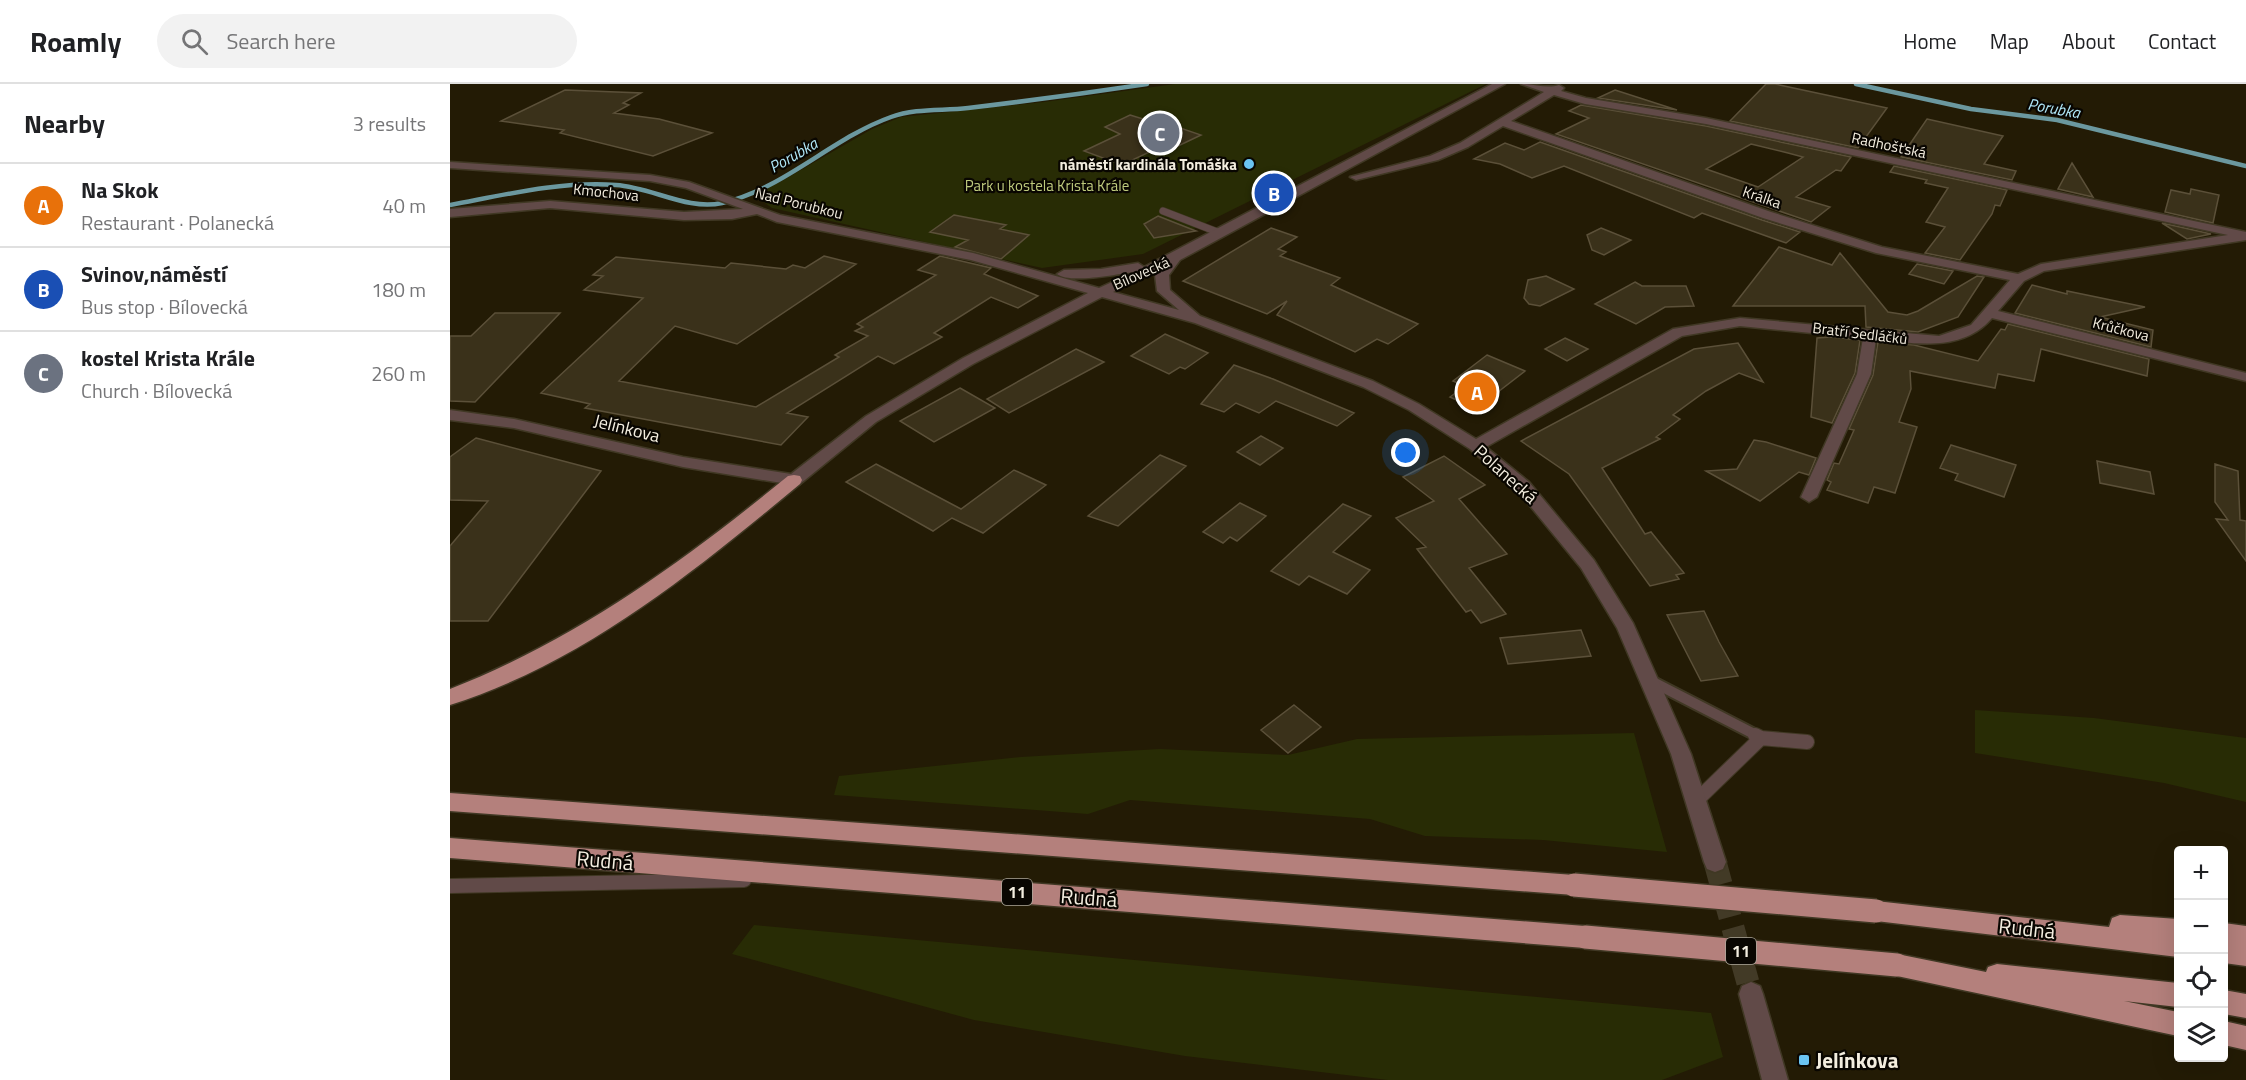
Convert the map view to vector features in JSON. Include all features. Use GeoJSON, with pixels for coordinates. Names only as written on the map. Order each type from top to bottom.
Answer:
{"type":"FeatureCollection","features":[{"type":"Feature","properties":{"kind":"highway"},"geometry":{"type":"LineString","coordinates":[[450,697],[504,676],[616,617],[680,572],[794,480]]}},
{"type":"Feature","properties":{"kind":"highway"},"geometry":{"type":"LineString","coordinates":[[450,802],[1574,885],[1876,911],[2174,930]]}},
{"type":"Feature","properties":{"kind":"highway","name":"Rudná"},"geometry":{"type":"LineString","coordinates":[[450,848],[1585,937],[1897,965]]}},
{"type":"Feature","properties":{"kind":"highway","name":"Rudná"},"geometry":{"type":"LineString","coordinates":[[1876,911],[2174,946]]}},
{"type":"Feature","properties":{"kind":"highway"},"geometry":{"type":"LineString","coordinates":[[2228,935],[2246,937]]}},
{"type":"Feature","properties":{"kind":"highway"},"geometry":{"type":"LineString","coordinates":[[2228,953],[2246,955]]}},
{"type":"Feature","properties":{"kind":"highway"},"geometry":{"type":"LineString","coordinates":[[1897,965],[2174,1022]]}},
{"type":"Feature","properties":{"kind":"highway","name":"11"},"geometry":{"type":"LineString","coordinates":[[1897,965],[2174,995]]}},
{"type":"Feature","properties":{"kind":"highway"},"geometry":{"type":"LineString","coordinates":[[2228,1003],[2246,1006]]}},
{"type":"Feature","properties":{"kind":"highway"},"geometry":{"type":"LineString","coordinates":[[2228,1034],[2246,1038]]}},
{"type":"Feature","properties":{"kind":"street","name":"Bílovecká"},"geometry":{"type":"LineString","coordinates":[[794,480],[855,430],[891,406],[1004,341],[1175,257],[1500,84]]}},
{"type":"Feature","properties":{"kind":"street","name":"Radhošťská"},"geometry":{"type":"LineString","coordinates":[[1526,84],[1585,101],[1706,121],[2246,236]]}},
{"type":"Feature","properties":{"kind":"street"},"geometry":{"type":"LineString","coordinates":[[1356,177],[1434,158],[1464,145],[1566,84]]}},
{"type":"Feature","properties":{"kind":"street","name":"Králka"},"geometry":{"type":"LineString","coordinates":[[1502,122],[1767,215],[1880,250],[2019,278]]}},
{"type":"Feature","properties":{"kind":"street","name":"Nad Porubkou"},"geometry":{"type":"LineString","coordinates":[[450,165],[650,178],[690,185],[736,204],[788,220],[973,256],[1102,291]]}},
{"type":"Feature","properties":{"kind":"street","name":"Kmochova"},"geometry":{"type":"LineString","coordinates":[[450,213],[553,204],[707,218],[758,211]]}},
{"type":"Feature","properties":{"kind":"street","name":"Bratří Sedláčků"},"geometry":{"type":"LineString","coordinates":[[1476,446],[1678,332],[1740,322],[1790,325],[1927,341],[1941,340],[1976,328],[2019,278],[2041,268],[2246,236]]}},
{"type":"Feature","properties":{"kind":"street"},"geometry":{"type":"LineString","coordinates":[[1038,273],[1101,273],[1175,257]]}},
{"type":"Feature","properties":{"kind":"street"},"geometry":{"type":"LineString","coordinates":[[1175,257],[1162,275],[1164,291],[1200,320]]}},
{"type":"Feature","properties":{"kind":"street","name":"Polanecká"},"geometry":{"type":"LineString","coordinates":[[1102,291],[1200,320],[1383,391],[1434,418],[1476,446],[1523,486],[1583,556],[1626,628],[1681,754],[1715,862]]}},
{"type":"Feature","properties":{"kind":"street","name":"Krůčkova"},"geometry":{"type":"LineString","coordinates":[[1988,313],[2246,377]]}},
{"type":"Feature","properties":{"kind":"street"},"geometry":{"type":"LineString","coordinates":[[1809,497],[1864,374],[1870,335]]}},
{"type":"Feature","properties":{"kind":"street","name":"Jelínkova"},"geometry":{"type":"LineString","coordinates":[[450,415],[508,421],[732,472],[794,480]]}},
{"type":"Feature","properties":{"kind":"street"},"geometry":{"type":"LineString","coordinates":[[1751,994],[1775,1080]]}},
{"type":"Feature","properties":{"kind":"lane"},"geometry":{"type":"LineString","coordinates":[[1163,211],[1220,233]]}},
{"type":"Feature","properties":{"kind":"lane"},"geometry":{"type":"LineString","coordinates":[[1649,680],[1761,738],[1807,742]]}},
{"type":"Feature","properties":{"kind":"lane"},"geometry":{"type":"LineString","coordinates":[[1696,801],[1761,738]]}},
{"type":"Feature","properties":{"kind":"lane"},"geometry":{"type":"LineString","coordinates":[[450,886],[816,877]]}},
{"type":"Feature","properties":{"kind":"green space","name":"Park u kostela Krista Krále"},"geometry":{"type":"Polygon","coordinates":[[[1175,84],[1486,84],[1143,254],[1042,268],[772,208],[752,194],[780,182],[872,129],[901,117],[1044,102],[1175,84]]]}},
{"type":"Feature","properties":{"kind":"green space"},"geometry":{"type":"Polygon","coordinates":[[[1975,710],[2094,718],[2246,738],[2246,802],[2164,783],[1975,753],[1975,710]]]}},
{"type":"Feature","properties":{"kind":"green space"},"geometry":{"type":"Polygon","coordinates":[[[1634,733],[1667,852],[1543,840],[1425,836],[1370,819],[1130,800],[1088,814],[834,795],[839,776],[1021,757],[1160,749],[1288,755],[1357,739],[1634,733]]]}},
{"type":"Feature","properties":{"kind":"green space"},"geometry":{"type":"Polygon","coordinates":[[[754,925],[1711,1013],[1723,1057],[1662,1080],[1388,1080],[1185,1056],[974,1020],[732,954],[754,925]]]}},
{"type":"Feature","properties":{"kind":"building"},"geometry":{"type":"Polygon","coordinates":[[[1766,84],[1887,108],[1858,148],[1730,121],[1766,84]]]}},
{"type":"Feature","properties":{"kind":"building"},"geometry":{"type":"Polygon","coordinates":[[[565,90],[641,93],[623,103],[629,105],[614,113],[659,119],[712,133],[653,156],[560,133],[564,130],[501,121],[565,90]]]}},
{"type":"Feature","properties":{"kind":"building"},"geometry":{"type":"Polygon","coordinates":[[[1615,90],[1677,110],[1598,98],[1615,90]]]}},
{"type":"Feature","properties":{"kind":"building"},"geometry":{"type":"Polygon","coordinates":[[[1581,105],[1706,126],[1851,157],[1841,171],[1836,170],[1796,197],[1830,207],[1811,222],[1556,134],[1589,118],[1569,111],[1581,105]],[[1751,144],[1706,169],[1758,187],[1803,157],[1751,144]]]}},
{"type":"Feature","properties":{"kind":"building"},"geometry":{"type":"Polygon","coordinates":[[[1130,115],[1156,123],[1160,121],[1201,135],[1174,148],[1164,145],[1122,165],[1084,151],[1120,134],[1105,127],[1130,115]]]}},
{"type":"Feature","properties":{"kind":"building"},"geometry":{"type":"Polygon","coordinates":[[[1927,119],[2003,136],[1984,164],[2016,171],[2012,180],[1901,157],[1927,119]]]}},
{"type":"Feature","properties":{"kind":"building"},"geometry":{"type":"Polygon","coordinates":[[[1540,142],[1800,232],[1786,243],[1702,213],[1694,218],[1564,166],[1532,178],[1500,164],[1474,159],[1505,143],[1524,150],[1540,142]]]}},
{"type":"Feature","properties":{"kind":"building"},"geometry":{"type":"Polygon","coordinates":[[[2072,163],[2093,197],[2058,189],[2072,163]]]}},
{"type":"Feature","properties":{"kind":"building"},"geometry":{"type":"Polygon","coordinates":[[[1894,166],[2007,190],[2000,206],[1995,205],[1992,214],[1960,260],[1925,253],[1945,227],[1926,222],[1948,188],[1925,183],[1927,180],[1890,172],[1894,166]]]}},
{"type":"Feature","properties":{"kind":"building"},"geometry":{"type":"Polygon","coordinates":[[[2191,189],[2219,195],[2213,223],[2165,212],[2171,190],[2190,194],[2191,189]]]}},
{"type":"Feature","properties":{"kind":"building"},"geometry":{"type":"Polygon","coordinates":[[[954,215],[1006,225],[1000,229],[1029,235],[1001,259],[955,247],[968,240],[930,232],[954,215]]]}},
{"type":"Feature","properties":{"kind":"building"},"geometry":{"type":"Polygon","coordinates":[[[1158,216],[1196,231],[1154,238],[1144,224],[1158,216]]]}},
{"type":"Feature","properties":{"kind":"building"},"geometry":{"type":"Polygon","coordinates":[[[2162,223],[2211,234],[2187,239],[2162,223]]]}},
{"type":"Feature","properties":{"kind":"building"},"geometry":{"type":"Polygon","coordinates":[[[1271,228],[1297,237],[1278,249],[1286,252],[1280,256],[1340,278],[1331,285],[1418,324],[1388,344],[1377,339],[1355,352],[1277,315],[1287,301],[1267,314],[1183,281],[1271,228]]]}},
{"type":"Feature","properties":{"kind":"building"},"geometry":{"type":"Polygon","coordinates":[[[1601,228],[1631,240],[1604,255],[1592,250],[1587,235],[1601,228]]]}},
{"type":"Feature","properties":{"kind":"building"},"geometry":{"type":"Polygon","coordinates":[[[1779,247],[1832,265],[1840,253],[1888,312],[1907,315],[1918,311],[1977,276],[1984,277],[1958,317],[1918,332],[1866,327],[1865,306],[1733,306],[1779,247]]]}},
{"type":"Feature","properties":{"kind":"building"},"geometry":{"type":"Polygon","coordinates":[[[824,256],[856,264],[737,344],[675,326],[619,381],[756,407],[839,357],[835,355],[868,336],[855,331],[863,327],[857,324],[936,275],[918,270],[940,256],[991,268],[984,274],[1038,296],[1018,308],[991,297],[934,333],[942,337],[894,364],[878,356],[787,413],[808,417],[781,445],[585,408],[590,404],[541,393],[643,298],[584,290],[603,276],[593,275],[616,257],[725,268],[731,263],[786,269],[793,265],[805,268],[824,256]]]}},
{"type":"Feature","properties":{"kind":"building"},"geometry":{"type":"Polygon","coordinates":[[[1917,264],[1953,271],[1944,284],[1909,274],[1917,264]]]}},
{"type":"Feature","properties":{"kind":"building"},"geometry":{"type":"Polygon","coordinates":[[[1546,276],[1574,289],[1540,306],[1529,304],[1524,298],[1528,280],[1546,276]]]}},
{"type":"Feature","properties":{"kind":"building"},"geometry":{"type":"Polygon","coordinates":[[[1635,282],[1642,286],[1686,286],[1694,306],[1665,307],[1636,324],[1595,304],[1635,282]]]}},
{"type":"Feature","properties":{"kind":"building"},"geometry":{"type":"Polygon","coordinates":[[[2032,285],[2067,294],[2067,291],[2145,307],[2100,317],[2153,330],[2151,347],[2015,313],[2032,285]]]}},
{"type":"Feature","properties":{"kind":"building"},"geometry":{"type":"Polygon","coordinates":[[[495,313],[560,313],[475,402],[450,401],[450,336],[471,336],[495,313]]]}},
{"type":"Feature","properties":{"kind":"building"},"geometry":{"type":"Polygon","coordinates":[[[2008,324],[2149,359],[2147,376],[2041,349],[2034,381],[1998,374],[1995,388],[1910,371],[1911,389],[1899,422],[1917,427],[1895,493],[1874,487],[1868,503],[1827,490],[1831,482],[1827,480],[1834,463],[1839,464],[1854,430],[1849,429],[1873,375],[1878,342],[1914,345],[1978,361],[2001,329],[2005,330],[2008,324]]]}},
{"type":"Feature","properties":{"kind":"building"},"geometry":{"type":"Polygon","coordinates":[[[1165,334],[1208,353],[1185,369],[1180,367],[1169,374],[1131,356],[1165,334]]]}},
{"type":"Feature","properties":{"kind":"building"},"geometry":{"type":"Polygon","coordinates":[[[1565,338],[1588,349],[1567,361],[1545,349],[1565,338]]]}},
{"type":"Feature","properties":{"kind":"building"},"geometry":{"type":"Polygon","coordinates":[[[1817,338],[1860,340],[1855,373],[1832,423],[1811,417],[1817,338]]]}},
{"type":"Feature","properties":{"kind":"building"},"geometry":{"type":"Polygon","coordinates":[[[1738,343],[1763,382],[1739,373],[1706,391],[1673,415],[1680,419],[1656,437],[1660,439],[1602,468],[1645,534],[1651,532],[1684,573],[1676,575],[1679,579],[1650,586],[1569,474],[1521,441],[1694,349],[1738,343]]]}},
{"type":"Feature","properties":{"kind":"building"},"geometry":{"type":"Polygon","coordinates":[[[1076,349],[1104,362],[1009,413],[987,399],[1076,349]]]}},
{"type":"Feature","properties":{"kind":"building"},"geometry":{"type":"Polygon","coordinates":[[[1487,355],[1525,371],[1476,409],[1450,397],[1465,386],[1453,381],[1487,355]]]}},
{"type":"Feature","properties":{"kind":"building"},"geometry":{"type":"Polygon","coordinates":[[[1234,365],[1354,413],[1337,426],[1276,401],[1259,413],[1236,403],[1224,412],[1201,404],[1234,365]]]}},
{"type":"Feature","properties":{"kind":"building"},"geometry":{"type":"Polygon","coordinates":[[[960,388],[995,408],[934,442],[900,421],[960,388]]]}},
{"type":"Feature","properties":{"kind":"building"},"geometry":{"type":"Polygon","coordinates":[[[1261,436],[1283,448],[1260,465],[1237,452],[1261,436]]]}},
{"type":"Feature","properties":{"kind":"building"},"geometry":{"type":"Polygon","coordinates":[[[476,438],[601,471],[488,621],[450,621],[450,546],[488,501],[450,500],[450,457],[476,438]]]}},
{"type":"Feature","properties":{"kind":"building"},"geometry":{"type":"Polygon","coordinates":[[[1754,440],[1816,458],[1809,475],[1799,472],[1760,501],[1706,471],[1737,469],[1754,440]]]}},
{"type":"Feature","properties":{"kind":"building"},"geometry":{"type":"Polygon","coordinates":[[[1951,445],[2016,465],[2004,497],[1955,480],[1958,474],[1940,468],[1951,445]]]}},
{"type":"Feature","properties":{"kind":"building"},"geometry":{"type":"Polygon","coordinates":[[[1160,455],[1186,466],[1118,526],[1088,516],[1160,455]]]}},
{"type":"Feature","properties":{"kind":"building"},"geometry":{"type":"Polygon","coordinates":[[[1444,456],[1485,485],[1459,499],[1507,554],[1469,568],[1506,614],[1481,623],[1471,610],[1466,612],[1417,549],[1426,547],[1396,518],[1434,501],[1403,477],[1444,456]]]}},
{"type":"Feature","properties":{"kind":"building"},"geometry":{"type":"Polygon","coordinates":[[[2097,461],[2150,472],[2154,494],[2100,483],[2097,461]]]}},
{"type":"Feature","properties":{"kind":"building"},"geometry":{"type":"Polygon","coordinates":[[[876,464],[961,509],[1014,470],[1046,485],[983,533],[952,518],[933,531],[846,482],[876,464]]]}},
{"type":"Feature","properties":{"kind":"building"},"geometry":{"type":"Polygon","coordinates":[[[2215,464],[2238,471],[2240,520],[2246,521],[2246,561],[2216,519],[2228,520],[2215,502],[2215,464]]]}},
{"type":"Feature","properties":{"kind":"building"},"geometry":{"type":"Polygon","coordinates":[[[1240,503],[1266,516],[1237,541],[1230,537],[1223,543],[1203,532],[1240,503]]]}},
{"type":"Feature","properties":{"kind":"building"},"geometry":{"type":"Polygon","coordinates":[[[1343,504],[1371,516],[1333,552],[1370,570],[1347,594],[1309,576],[1299,585],[1271,571],[1343,504]]]}},
{"type":"Feature","properties":{"kind":"building"},"geometry":{"type":"Polygon","coordinates":[[[1704,611],[1738,676],[1701,681],[1667,615],[1704,611]]]}},
{"type":"Feature","properties":{"kind":"building"},"geometry":{"type":"Polygon","coordinates":[[[1581,630],[1591,656],[1508,664],[1500,638],[1581,630]]]}},
{"type":"Feature","properties":{"kind":"building"},"geometry":{"type":"Polygon","coordinates":[[[1294,705],[1321,727],[1288,753],[1261,730],[1294,705]]]}},
{"type":"Feature","properties":{"kind":"waterway","name":"Porubka"},"geometry":{"type":"LineString","coordinates":[[450,205],[532,190],[595,184],[629,187],[696,204],[722,203],[766,187],[848,137],[900,114],[958,109],[1147,84]]}},
{"type":"Feature","properties":{"kind":"waterway","name":"Porubka"},"geometry":{"type":"LineString","coordinates":[[1856,84],[1971,109],[2057,120],[2246,166]]}},
{"type":"Feature","properties":{"kind":"tunnel"},"geometry":{"type":"LineString","coordinates":[[1715,862],[1751,994]]}},
{"type":"Feature","properties":{"kind":"place","name":"kostel Krista Krále"},"geometry":{"type":"Point","coordinates":[1160,133]}},
{"type":"Feature","properties":{"kind":"place","name":"náměstí kardinála Tomáška"},"geometry":{"type":"Point","coordinates":[1249,164]}},
{"type":"Feature","properties":{"kind":"place","name":"Svinov,náměstí"},"geometry":{"type":"Point","coordinates":[1274,193]}},
{"type":"Feature","properties":{"kind":"place","name":"Na Skok"},"geometry":{"type":"Point","coordinates":[1477,392]}},
{"type":"Feature","properties":{"kind":"place","name":"Jelínkova"},"geometry":{"type":"Point","coordinates":[1804,1060]}}]}
